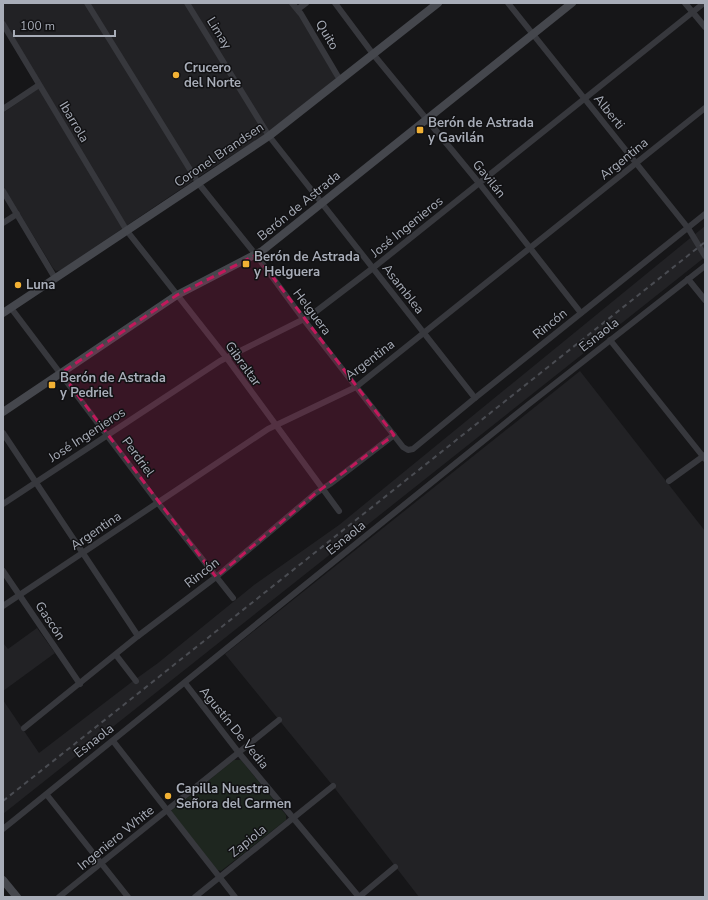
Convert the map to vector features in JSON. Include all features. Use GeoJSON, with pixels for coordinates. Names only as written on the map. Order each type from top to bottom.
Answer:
{"type":"FeatureCollection","features":[{"type":"Feature","properties":{"kind":"street","name":"Helguera"},"geometry":{"type":"LineString","coordinates":[[87,3],[198,184],[256,255],[304,320],[403,447],[408,450]]}},
{"type":"Feature","properties":{"kind":"street","name":"Limay"},"geometry":{"type":"LineString","coordinates":[[188,3],[269,136]]}},
{"type":"Feature","properties":{"kind":"street","name":"Quito"},"geometry":{"type":"LineString","coordinates":[[292,3],[298,9],[340,80]]}},
{"type":"Feature","properties":{"kind":"street"},"geometry":{"type":"LineString","coordinates":[[298,9],[306,3]]}},
{"type":"Feature","properties":{"kind":"street","name":"Gavilán"},"geometry":{"type":"LineString","coordinates":[[335,3],[373,54],[479,183],[581,313]]}},
{"type":"Feature","properties":{"kind":"street","name":"Coronel Brandsen"},"geometry":{"type":"LineString","coordinates":[[3,313],[269,136],[438,3]]}},
{"type":"Feature","properties":{"kind":"street","name":"Alberti"},"geometry":{"type":"LineString","coordinates":[[508,3],[688,228],[705,256]]}},
{"type":"Feature","properties":{"kind":"street","name":"Berón de Astrada"},"geometry":{"type":"LineString","coordinates":[[3,412],[177,296],[256,255],[572,3]]}},
{"type":"Feature","properties":{"kind":"street"},"geometry":{"type":"LineString","coordinates":[[685,3],[705,27]]}},
{"type":"Feature","properties":{"kind":"street","name":"José Ingenieros"},"geometry":{"type":"LineString","coordinates":[[3,504],[226,357],[304,320],[372,268],[704,3]]}},
{"type":"Feature","properties":{"kind":"street","name":"Ibarrola"},"geometry":{"type":"LineString","coordinates":[[3,24],[127,231]]}},
{"type":"Feature","properties":{"kind":"street"},"geometry":{"type":"LineString","coordinates":[[3,109],[39,85]]}},
{"type":"Feature","properties":{"kind":"street","name":"Argentina"},"geometry":{"type":"LineString","coordinates":[[3,606],[275,426],[356,387],[705,108]]}},
{"type":"Feature","properties":{"kind":"street","name":"Asamblea"},"geometry":{"type":"LineString","coordinates":[[269,136],[475,398]]}},
{"type":"Feature","properties":{"kind":"street"},"geometry":{"type":"LineString","coordinates":[[3,191],[55,278]]}},
{"type":"Feature","properties":{"kind":"street"},"geometry":{"type":"LineString","coordinates":[[3,223],[17,214]]}},
{"type":"Feature","properties":{"kind":"street","name":"Rincón"},"geometry":{"type":"LineString","coordinates":[[408,450],[413,449],[705,214]]}},
{"type":"Feature","properties":{"kind":"street","name":"Gibraltar"},"geometry":{"type":"LineString","coordinates":[[127,231],[226,357],[275,426],[339,511]]}},
{"type":"Feature","properties":{"kind":"street","name":"Esnaola"},"geometry":{"type":"LineString","coordinates":[[3,829],[610,340],[705,266]]}},
{"type":"Feature","properties":{"kind":"street"},"geometry":{"type":"LineString","coordinates":[[688,279],[705,300]]}},
{"type":"Feature","properties":{"kind":"street","name":"Perdriel"},"geometry":{"type":"LineString","coordinates":[[11,308],[233,598]]}},
{"type":"Feature","properties":{"kind":"street"},"geometry":{"type":"LineString","coordinates":[[610,340],[704,456],[669,481]]}},
{"type":"Feature","properties":{"kind":"street"},"geometry":{"type":"LineString","coordinates":[[3,433],[138,636]]}},
{"type":"Feature","properties":{"kind":"street","name":"Rincón"},"geometry":{"type":"LineString","coordinates":[[24,728],[138,636],[216,577],[316,493],[394,435]]}},
{"type":"Feature","properties":{"kind":"street","name":"Gascón"},"geometry":{"type":"LineString","coordinates":[[3,571],[80,684]]}},
{"type":"Feature","properties":{"kind":"street"},"geometry":{"type":"LineString","coordinates":[[116,655],[136,681]]}},
{"type":"Feature","properties":{"kind":"street","name":"Agustín De Vedia"},"geometry":{"type":"LineString","coordinates":[[185,683],[239,752],[359,897]]}},
{"type":"Feature","properties":{"kind":"street","name":"Ingeniero White"},"geometry":{"type":"LineString","coordinates":[[59,897],[279,720]]}},
{"type":"Feature","properties":{"kind":"street"},"geometry":{"type":"LineString","coordinates":[[113,741],[235,897]]}},
{"type":"Feature","properties":{"kind":"street","name":"Zapiola"},"geometry":{"type":"LineString","coordinates":[[195,897],[333,786]]}},
{"type":"Feature","properties":{"kind":"street"},"geometry":{"type":"LineString","coordinates":[[46,795],[128,897]]}},
{"type":"Feature","properties":{"kind":"street"},"geometry":{"type":"LineString","coordinates":[[359,897],[395,867]]}},
{"type":"Feature","properties":{"kind":"street"},"geometry":{"type":"LineString","coordinates":[[3,880],[17,897]]}},
{"type":"Feature","properties":{"kind":"highlighted area"},"geometry":{"type":"Polygon","coordinates":[[[256,255],[394,435],[316,493],[216,577],[61,373],[177,295],[256,255]]]}},
{"type":"Feature","properties":{"kind":"shaded area"},"geometry":{"type":"Polygon","coordinates":[[[3,3],[291,3],[335,76],[335,79],[273,130],[212,168],[61,270],[56,271],[3,186],[3,113],[42,86],[3,21],[3,3]]]}},
{"type":"Feature","properties":{"kind":"shaded area"},"geometry":{"type":"Polygon","coordinates":[[[705,226],[705,257],[3,814],[3,700],[39,753],[158,663],[254,585],[339,525],[705,226]]]}},
{"type":"Feature","properties":{"kind":"shaded area"},"geometry":{"type":"Polygon","coordinates":[[[580,371],[705,531],[705,897],[419,897],[333,786],[225,654],[580,371]]]}},
{"type":"Feature","properties":{"kind":"shaded area"},"geometry":{"type":"Polygon","coordinates":[[[37,628],[55,653],[3,691],[3,643],[8,649],[37,628]]]}},
{"type":"Feature","properties":{"kind":"shaded area"},"geometry":{"type":"Polygon","coordinates":[[[234,760],[241,760],[286,815],[286,820],[221,871],[217,870],[171,811],[234,760]]]}},
{"type":"Feature","properties":{"kind":"railway"},"geometry":{"type":"LineString","coordinates":[[3,801],[705,242]]}},
{"type":"Feature","properties":{"kind":"place","name":"Crucero del Norte"},"geometry":{"type":"Point","coordinates":[176,75]}},
{"type":"Feature","properties":{"kind":"place","name":"Berón de Astrada y Gavilán"},"geometry":{"type":"Point","coordinates":[420,130]}},
{"type":"Feature","properties":{"kind":"place","name":"Berón de Astrada y Helguera"},"geometry":{"type":"Point","coordinates":[246,264]}},
{"type":"Feature","properties":{"kind":"place","name":"Luna"},"geometry":{"type":"Point","coordinates":[18,285]}},
{"type":"Feature","properties":{"kind":"place","name":"Berón de Astrada y Pedriel"},"geometry":{"type":"Point","coordinates":[52,385]}},
{"type":"Feature","properties":{"kind":"place","name":"Capilla Nuestra Señora del Carmen"},"geometry":{"type":"Point","coordinates":[168,796]}}]}
